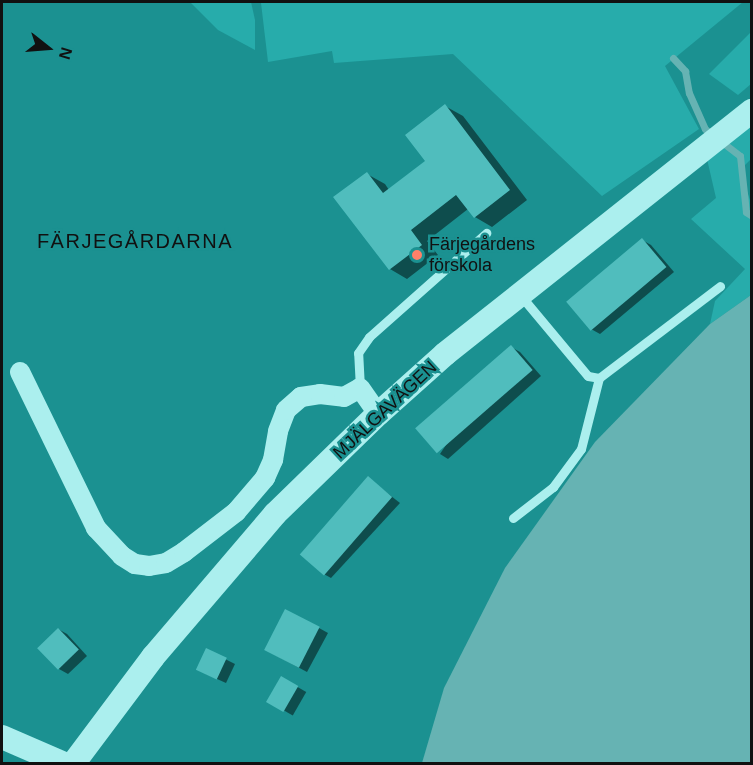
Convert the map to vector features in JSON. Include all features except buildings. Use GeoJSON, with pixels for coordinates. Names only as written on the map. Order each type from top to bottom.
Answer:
{"type":"FeatureCollection","features":[{"type":"Feature","properties":{"kind":"street","name":"MJÄLGAVÄGEN"},"geometry":{"type":"LineString","coordinates":[[73,764],[153,657],[275,514],[378,414],[446,354],[520,294],[752,111]]}},
{"type":"Feature","properties":{"kind":"street"},"geometry":{"type":"LineString","coordinates":[[20,372],[96,528],[122,556],[135,564],[149,566],[166,563],[184,552],[236,512],[265,478],[273,460],[278,431],[286,410],[301,397],[320,394],[344,397],[360,388],[378,414]]}},
{"type":"Feature","properties":{"kind":"street"},"geometry":{"type":"LineString","coordinates":[[2,737],[64,764]]}},
{"type":"Feature","properties":{"kind":"lane"},"geometry":{"type":"LineString","coordinates":[[360,388],[358,353],[369,338],[486,234]]}},
{"type":"Feature","properties":{"kind":"lane"},"geometry":{"type":"LineString","coordinates":[[513,518],[553,487],[581,449],[599,378],[720,286]]}},
{"type":"Feature","properties":{"kind":"lane"},"geometry":{"type":"LineString","coordinates":[[520,294],[588,376],[599,378]]}},
{"type":"Feature","properties":{"kind":"shaded area"},"geometry":{"type":"Polygon","coordinates":[[[190,2],[251,2],[255,20],[255,50],[218,30],[190,2]]]}},
{"type":"Feature","properties":{"kind":"shaded area"},"geometry":{"type":"Polygon","coordinates":[[[743,2],[665,66],[699,129],[602,196],[453,54],[334,63],[332,51],[268,62],[261,3],[743,2]]]}},
{"type":"Feature","properties":{"kind":"shaded area"},"geometry":{"type":"Polygon","coordinates":[[[751,32],[751,84],[738,95],[709,74],[751,32]]]}},
{"type":"Feature","properties":{"kind":"shaded area"},"geometry":{"type":"Polygon","coordinates":[[[751,122],[751,159],[740,170],[751,203],[751,295],[710,324],[715,301],[745,269],[691,219],[716,198],[707,159],[751,122]]]}},
{"type":"Feature","properties":{"kind":"shaded area"},"geometry":{"type":"Polygon","coordinates":[[[751,295],[751,763],[422,763],[444,688],[505,568],[595,442],[710,324],[751,295]]]}},
{"type":"Feature","properties":{"kind":"waterway"},"geometry":{"type":"LineString","coordinates":[[673,58],[685,71],[689,93],[705,129],[740,156],[746,212],[752,216]]}},
{"type":"Feature","properties":{"kind":"place","name":"Färjegårdens förskola"},"geometry":{"type":"Point","coordinates":[417,255]}},
{"type":"Feature","properties":{"kind":"district","name":"FÄRJEGÅRDARNA"},"geometry":{"type":"Point","coordinates":[135,241]}}]}
